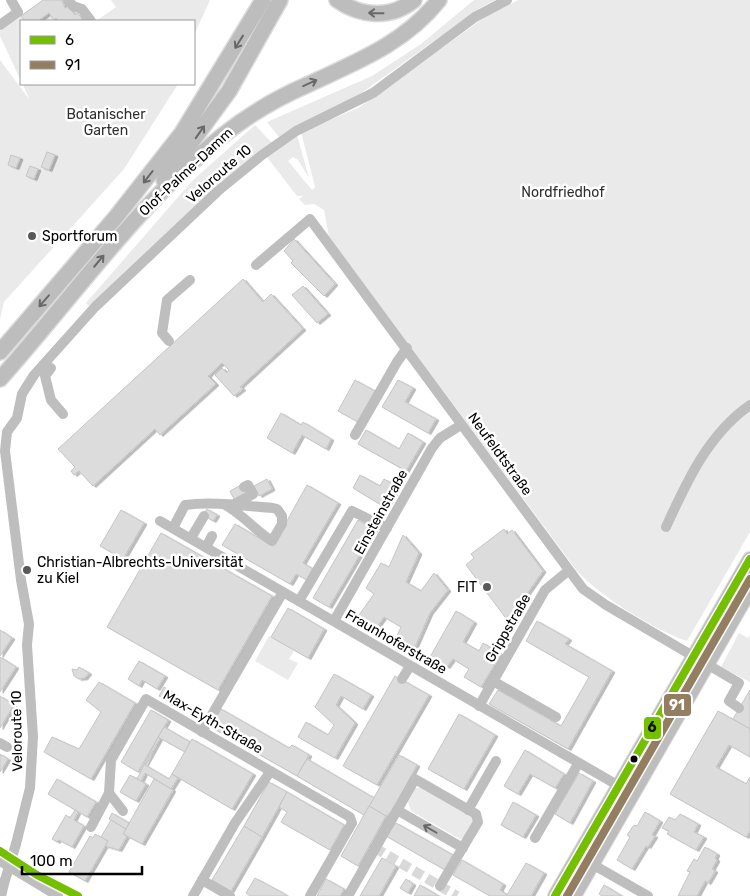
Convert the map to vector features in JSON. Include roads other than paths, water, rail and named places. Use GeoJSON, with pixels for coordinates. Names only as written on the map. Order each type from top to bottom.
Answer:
{"type":"FeatureCollection","features":[{"type":"Feature","properties":{"kind":"highway","name":"Olof-Palme-Damm"},"geometry":{"type":"LineString","coordinates":[[0,352],[116,218],[182,133],[263,0]]}},
{"type":"Feature","properties":{"kind":"highway"},"geometry":{"type":"LineString","coordinates":[[128,227],[229,91],[280,0]]}},
{"type":"Feature","properties":{"kind":"highway"},"geometry":{"type":"LineString","coordinates":[[337,0],[353,9],[370,14],[399,10],[414,0]]}},
{"type":"Feature","properties":{"kind":"highway","name":"Olof-Palme-Damm"},"geometry":{"type":"LineString","coordinates":[[0,378],[128,227],[200,155],[244,120],[304,86],[380,51],[401,38],[425,17],[439,0]]}},
{"type":"Feature","properties":{"kind":"highway"},"geometry":{"type":"LineString","coordinates":[[425,17],[452,0]]}},
{"type":"Feature","properties":{"kind":"main road"},"geometry":{"type":"LineString","coordinates":[[555,896],[750,559]]}},
{"type":"Feature","properties":{"kind":"main road"},"geometry":{"type":"LineString","coordinates":[[574,896],[750,590]]}},
{"type":"Feature","properties":{"kind":"street"},"geometry":{"type":"LineString","coordinates":[[0,25],[18,12],[11,0]]}},
{"type":"Feature","properties":{"kind":"street"},"geometry":{"type":"LineString","coordinates":[[68,0],[72,6],[82,10],[91,20]]}},
{"type":"Feature","properties":{"kind":"street","name":"Veloroute 10"},"geometry":{"type":"LineString","coordinates":[[1,896],[28,800],[33,755],[26,644],[29,622],[21,580],[6,457],[8,432],[17,418],[23,391],[34,374],[95,307],[218,191],[289,136],[373,93],[475,17],[507,0]]}},
{"type":"Feature","properties":{"kind":"street","name":"Neufeldtstraße"},"geometry":{"type":"LineString","coordinates":[[256,265],[310,219],[583,589],[606,605],[738,683],[729,701],[739,708]]}},
{"type":"Feature","properties":{"kind":"street"},"geometry":{"type":"LineString","coordinates":[[169,340],[162,333],[168,300],[190,280]]}},
{"type":"Feature","properties":{"kind":"street"},"geometry":{"type":"LineString","coordinates":[[355,436],[407,348]]}},
{"type":"Feature","properties":{"kind":"street"},"geometry":{"type":"LineString","coordinates":[[51,368],[45,376],[51,400],[63,414]]}},
{"type":"Feature","properties":{"kind":"street"},"geometry":{"type":"LineString","coordinates":[[666,528],[686,483],[701,459],[719,435],[740,412],[750,405]]}},
{"type":"Feature","properties":{"kind":"street","name":"Einsteinstraße"},"geometry":{"type":"LineString","coordinates":[[334,621],[432,448],[440,438],[461,425]]}},
{"type":"Feature","properties":{"kind":"street"},"geometry":{"type":"LineString","coordinates":[[228,505],[251,491]]}},
{"type":"Feature","properties":{"kind":"street"},"geometry":{"type":"LineString","coordinates":[[173,528],[186,505],[199,503],[228,505],[277,509],[283,520],[272,541],[228,505]]}},
{"type":"Feature","properties":{"kind":"street"},"geometry":{"type":"LineString","coordinates":[[299,601],[352,510],[387,528]]}},
{"type":"Feature","properties":{"kind":"street"},"geometry":{"type":"LineString","coordinates":[[191,538],[204,516]]}},
{"type":"Feature","properties":{"kind":"street","name":"Fraunhoferstraße"},"geometry":{"type":"LineString","coordinates":[[160,521],[618,786]]}},
{"type":"Feature","properties":{"kind":"street"},"geometry":{"type":"LineString","coordinates":[[206,547],[212,536]]}},
{"type":"Feature","properties":{"kind":"street","name":"Grippstraße"},"geometry":{"type":"LineString","coordinates":[[479,706],[545,590],[568,571]]}},
{"type":"Feature","properties":{"kind":"street"},"geometry":{"type":"LineString","coordinates":[[202,732],[283,592]]}},
{"type":"Feature","properties":{"kind":"street"},"geometry":{"type":"LineString","coordinates":[[402,679],[410,666]]}},
{"type":"Feature","properties":{"kind":"street"},"geometry":{"type":"LineString","coordinates":[[493,681],[556,717]]}},
{"type":"Feature","properties":{"kind":"street","name":"Max-Eyth-Straße"},"geometry":{"type":"LineString","coordinates":[[91,827],[110,793],[111,760],[146,699],[350,817],[352,823],[310,896]]}},
{"type":"Feature","properties":{"kind":"street"},"geometry":{"type":"LineString","coordinates":[[468,810],[496,761]]}},
{"type":"Feature","properties":{"kind":"street"},"geometry":{"type":"LineString","coordinates":[[535,838],[578,764]]}},
{"type":"Feature","properties":{"kind":"street"},"geometry":{"type":"LineString","coordinates":[[193,896],[235,823],[270,772]]}},
{"type":"Feature","properties":{"kind":"street"},"geometry":{"type":"LineString","coordinates":[[348,896],[415,779],[476,814],[478,822],[440,886]]}},
{"type":"Feature","properties":{"kind":"street"},"geometry":{"type":"LineString","coordinates":[[110,793],[124,811]]}},
{"type":"Feature","properties":{"kind":"street"},"geometry":{"type":"LineString","coordinates":[[397,810],[463,848]]}},
{"type":"Feature","properties":{"kind":"street"},"geometry":{"type":"LineString","coordinates":[[0,851],[37,875],[78,896]]}},
{"type":"Feature","properties":{"kind":"street"},"geometry":{"type":"LineString","coordinates":[[578,856],[648,896]]}},
{"type":"Feature","properties":{"kind":"street"},"geometry":{"type":"LineString","coordinates":[[0,861],[58,896]]}},
{"type":"Feature","properties":{"kind":"street"},"geometry":{"type":"LineString","coordinates":[[202,880],[230,896]]}},
{"type":"Feature","properties":{"kind":"tunnel"},"geometry":{"type":"LineString","coordinates":[[375,848],[457,896]]}},
{"type":"Feature","properties":{"kind":"place","name":"Sportforum"},"geometry":{"type":"Point","coordinates":[32,236]}},
{"type":"Feature","properties":{"kind":"place","name":"Christian-Albrechts-Universität zu Kiel"},"geometry":{"type":"Point","coordinates":[27,570]}},
{"type":"Feature","properties":{"kind":"place","name":"FIT"},"geometry":{"type":"Point","coordinates":[487,587]}},
{"type":"Feature","properties":{"kind":"park label","name":"Botanischer Garten"},"geometry":{"type":"Point","coordinates":[106,122]}},
{"type":"Feature","properties":{"kind":"park label","name":"Nordfriedhof"},"geometry":{"type":"Point","coordinates":[563,192]}}]}
